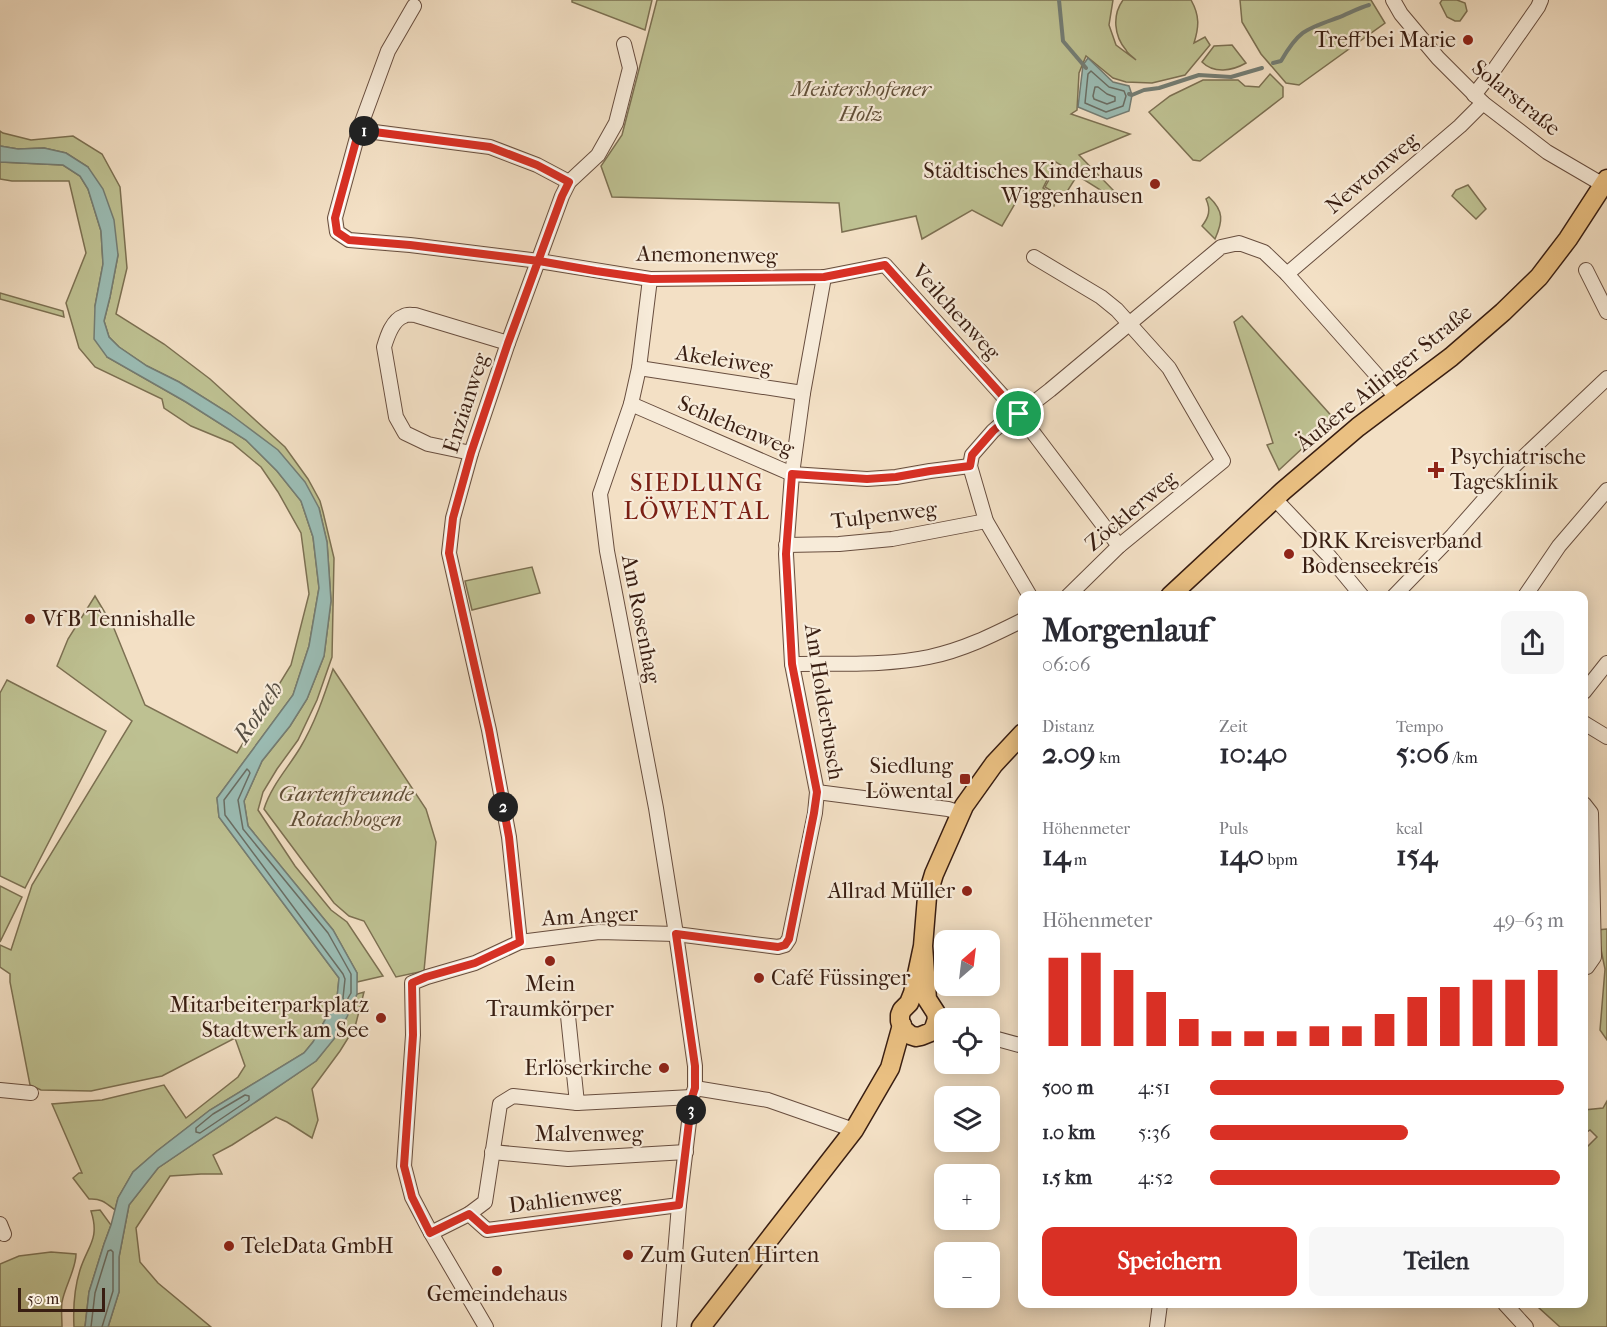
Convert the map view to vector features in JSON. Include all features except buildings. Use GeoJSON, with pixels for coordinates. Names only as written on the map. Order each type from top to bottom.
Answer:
{"type":"FeatureCollection","features":[{"type":"Feature","properties":{"kind":"main road","name":"Äußere Ailinger Straße"},"geometry":{"type":"LineString","coordinates":[[1175,591],[1275,499],[1358,427],[1451,357],[1503,312],[1539,277],[1606,184]]}},
{"type":"Feature","properties":{"kind":"main road"},"geometry":{"type":"LineString","coordinates":[[932,1034],[910,1035],[902,1025],[900,1015],[913,993],[923,946],[927,897],[934,874],[964,806],[994,764],[1018,738]]}},
{"type":"Feature","properties":{"kind":"main road"},"geometry":{"type":"LineString","coordinates":[[923,946],[927,999],[934,1008]]}},
{"type":"Feature","properties":{"kind":"main road"},"geometry":{"type":"LineString","coordinates":[[909,1003],[920,1000],[934,1010]]}},
{"type":"Feature","properties":{"kind":"main road"},"geometry":{"type":"LineString","coordinates":[[890,1068],[902,1025]]}},
{"type":"Feature","properties":{"kind":"main road"},"geometry":{"type":"LineString","coordinates":[[701,1327],[854,1130],[890,1068],[912,1044],[932,1034]]}},
{"type":"Feature","properties":{"kind":"street","name":"Solarstraße"},"geometry":{"type":"LineString","coordinates":[[1393,0],[1401,14],[1438,58],[1479,99],[1547,152],[1606,184]]}},
{"type":"Feature","properties":{"kind":"street","name":"Newtonweg"},"geometry":{"type":"LineString","coordinates":[[1287,274],[1460,126],[1541,0]]}},
{"type":"Feature","properties":{"kind":"street"},"geometry":{"type":"LineString","coordinates":[[414,6],[388,51],[359,130],[490,147],[537,165],[569,182]]}},
{"type":"Feature","properties":{"kind":"street","name":"Enzianweg"},"geometry":{"type":"LineString","coordinates":[[520,942],[509,837],[489,730],[449,553],[453,518],[471,453],[508,343],[562,196],[569,182],[598,155],[616,123],[630,68],[624,44]]}},
{"type":"Feature","properties":{"kind":"street","name":"Anemonenweg"},"geometry":{"type":"LineString","coordinates":[[359,130],[335,218],[337,232],[349,240],[539,261],[651,279],[824,277],[885,265]]}},
{"type":"Feature","properties":{"kind":"street"},"geometry":{"type":"LineString","coordinates":[[1027,591],[986,521],[970,466],[972,455],[1007,419],[1019,414],[1221,247],[1239,243],[1264,252],[1287,274],[1396,398]]}},
{"type":"Feature","properties":{"kind":"street"},"geometry":{"type":"LineString","coordinates":[[1034,257],[1101,297],[1129,323]]}},
{"type":"Feature","properties":{"kind":"street","name":"Veilchenweg"},"geometry":{"type":"LineString","coordinates":[[885,265],[1019,414],[1119,546]]}},
{"type":"Feature","properties":{"kind":"street"},"geometry":{"type":"LineString","coordinates":[[1587,270],[1607,312]]}},
{"type":"Feature","properties":{"kind":"street","name":"Am Holderbusch"},"geometry":{"type":"LineString","coordinates":[[778,947],[785,945],[789,939],[817,792],[792,664],[786,544],[792,474],[803,393],[824,277]]}},
{"type":"Feature","properties":{"kind":"street","name":"Am Rosenhag"},"geometry":{"type":"LineString","coordinates":[[651,279],[639,368],[631,404],[600,494],[607,551],[656,808],[695,1066],[694,1092],[679,1205],[669,1327]]}},
{"type":"Feature","properties":{"kind":"street"},"geometry":{"type":"LineString","coordinates":[[471,453],[428,444],[405,433],[396,417],[384,347],[387,337],[404,315],[415,315],[508,343]]}},
{"type":"Feature","properties":{"kind":"street","name":"Zöcklerweg"},"geometry":{"type":"LineString","coordinates":[[1073,591],[1119,546],[1224,462],[1169,368],[1129,323]]}},
{"type":"Feature","properties":{"kind":"street","name":"Akeleiweg"},"geometry":{"type":"LineString","coordinates":[[639,368],[803,393]]}},
{"type":"Feature","properties":{"kind":"street"},"geometry":{"type":"LineString","coordinates":[[1399,591],[1513,468],[1607,378]]}},
{"type":"Feature","properties":{"kind":"street","name":"Schlehenweg"},"geometry":{"type":"LineString","coordinates":[[631,404],[792,474],[867,479],[970,466]]}},
{"type":"Feature","properties":{"kind":"street"},"geometry":{"type":"LineString","coordinates":[[1528,591],[1559,546],[1607,490]]}},
{"type":"Feature","properties":{"kind":"street"},"geometry":{"type":"LineString","coordinates":[[1275,499],[1329,556],[1358,591]]}},
{"type":"Feature","properties":{"kind":"street","name":"Tulpenweg"},"geometry":{"type":"LineString","coordinates":[[786,544],[839,544],[892,539],[986,521]]}},
{"type":"Feature","properties":{"kind":"street"},"geometry":{"type":"LineString","coordinates":[[792,664],[893,661],[930,657],[981,641],[1018,622]]}},
{"type":"Feature","properties":{"kind":"street"},"geometry":{"type":"LineString","coordinates":[[1588,687],[1607,663]]}},
{"type":"Feature","properties":{"kind":"street"},"geometry":{"type":"LineString","coordinates":[[1588,725],[1607,737]]}},
{"type":"Feature","properties":{"kind":"street"},"geometry":{"type":"LineString","coordinates":[[817,792],[948,809],[961,813]]}},
{"type":"Feature","properties":{"kind":"street"},"geometry":{"type":"LineString","coordinates":[[1588,809],[1591,813],[1589,886],[1594,957],[1588,964]]}},
{"type":"Feature","properties":{"kind":"street","name":"Am Anger"},"geometry":{"type":"LineString","coordinates":[[430,1233],[412,1197],[404,1166],[413,1035],[412,983],[475,963],[520,942],[599,932],[676,934],[778,947]]}},
{"type":"Feature","properties":{"kind":"street"},"geometry":{"type":"LineString","coordinates":[[567,1016],[577,1103]]}},
{"type":"Feature","properties":{"kind":"street"},"geometry":{"type":"LineString","coordinates":[[1000,1040],[1018,1045]]}},
{"type":"Feature","properties":{"kind":"street"},"geometry":{"type":"LineString","coordinates":[[0,1090],[31,1093]]}},
{"type":"Feature","properties":{"kind":"street"},"geometry":{"type":"LineString","coordinates":[[486,1327],[430,1233],[469,1214],[484,1202],[500,1104],[513,1096],[577,1103],[694,1092],[768,1100],[854,1130]]}},
{"type":"Feature","properties":{"kind":"street","name":"Malvenweg"},"geometry":{"type":"LineString","coordinates":[[492,1152],[568,1159],[686,1152]]}},
{"type":"Feature","properties":{"kind":"street","name":"Dahlienweg"},"geometry":{"type":"LineString","coordinates":[[469,1214],[487,1230],[679,1205]]}},
{"type":"Feature","properties":{"kind":"street"},"geometry":{"type":"LineString","coordinates":[[1156,1327],[1159,1308]]}},
{"type":"Feature","properties":{"kind":"street"},"geometry":{"type":"LineString","coordinates":[[1508,1308],[1526,1327]]}},
{"type":"Feature","properties":{"kind":"green space"},"geometry":{"type":"Polygon","coordinates":[[[572,0],[652,0],[645,30],[572,2],[572,0]]]}},
{"type":"Feature","properties":{"kind":"green space","name":"Meistershofener Holz"},"geometry":{"type":"Polygon","coordinates":[[[657,0],[1113,0],[1109,25],[1116,45],[1136,60],[1128,53],[1117,32],[1117,12],[1123,0],[1191,0],[1198,22],[1194,43],[1205,37],[1210,45],[1185,75],[1152,83],[1126,82],[1113,78],[1086,56],[1079,73],[1077,110],[1071,114],[1130,134],[1079,155],[1116,193],[1113,198],[1056,162],[1043,188],[1056,196],[1054,206],[1023,190],[1002,226],[972,210],[922,239],[916,216],[842,232],[839,203],[612,197],[601,166],[622,135],[657,0]]]}},
{"type":"Feature","properties":{"kind":"green space"},"geometry":{"type":"Polygon","coordinates":[[[1240,0],[1371,0],[1385,23],[1299,85],[1286,83],[1261,54],[1242,22],[1240,0]]]}},
{"type":"Feature","properties":{"kind":"green space"},"geometry":{"type":"Polygon","coordinates":[[[1442,0],[1457,0],[1465,3],[1467,11],[1460,21],[1447,17],[1440,3],[1442,0]]]}},
{"type":"Feature","properties":{"kind":"green space"},"geometry":{"type":"Polygon","coordinates":[[[1232,45],[1246,63],[1235,68],[1218,70],[1202,62],[1214,46],[1232,45]]]}},
{"type":"Feature","properties":{"kind":"green space"},"geometry":{"type":"Polygon","coordinates":[[[1270,74],[1283,87],[1283,97],[1200,161],[1193,160],[1149,112],[1170,96],[1203,80],[1238,80],[1245,86],[1259,87],[1270,74]]]}},
{"type":"Feature","properties":{"kind":"green space"},"geometry":{"type":"Polygon","coordinates":[[[0,131],[31,140],[73,136],[102,154],[120,187],[127,268],[116,314],[164,344],[210,379],[285,447],[308,479],[320,501],[334,558],[332,657],[317,700],[298,740],[263,792],[258,810],[295,866],[331,910],[347,922],[383,976],[357,982],[357,973],[333,930],[248,826],[244,801],[262,761],[290,726],[307,699],[324,656],[331,601],[327,542],[319,508],[230,414],[179,382],[147,366],[119,347],[109,337],[104,321],[118,255],[88,167],[66,153],[44,148],[18,149],[0,146],[0,131]]]}},
{"type":"Feature","properties":{"kind":"green space"},"geometry":{"type":"Polygon","coordinates":[[[0,162],[63,165],[80,176],[88,189],[101,231],[103,264],[95,306],[107,357],[186,402],[246,440],[277,471],[301,501],[313,537],[319,588],[309,646],[293,695],[217,798],[219,817],[339,978],[337,998],[313,1042],[304,1053],[210,1110],[157,1151],[133,1172],[118,1198],[115,1210],[100,1200],[89,1199],[73,1178],[82,1173],[52,1104],[102,1100],[164,1085],[186,1118],[238,1077],[245,1066],[235,1038],[162,1076],[91,1091],[41,1090],[30,1085],[10,974],[0,967],[0,945],[11,950],[32,885],[132,721],[57,666],[68,639],[95,596],[113,626],[145,705],[237,753],[291,665],[309,594],[301,533],[261,467],[232,443],[191,426],[164,408],[162,399],[95,367],[79,348],[66,303],[86,253],[69,181],[0,179],[0,162]]]}},
{"type":"Feature","properties":{"kind":"green space"},"geometry":{"type":"Polygon","coordinates":[[[1056,167],[1075,179],[1063,198],[1045,187],[1056,167]]]}},
{"type":"Feature","properties":{"kind":"green space"},"geometry":{"type":"Polygon","coordinates":[[[1468,185],[1486,209],[1476,219],[1452,196],[1456,190],[1468,185]]]}},
{"type":"Feature","properties":{"kind":"green space"},"geometry":{"type":"Polygon","coordinates":[[[1209,197],[1221,216],[1220,227],[1215,239],[1202,226],[1208,213],[1206,199],[1209,197]]]}},
{"type":"Feature","properties":{"kind":"green space"},"geometry":{"type":"Polygon","coordinates":[[[0,293],[63,311],[64,317],[0,299],[0,293]]]}},
{"type":"Feature","properties":{"kind":"green space"},"geometry":{"type":"Polygon","coordinates":[[[1242,316],[1336,421],[1279,470],[1267,445],[1273,443],[1234,322],[1242,316]]]}},
{"type":"Feature","properties":{"kind":"green space"},"geometry":{"type":"Polygon","coordinates":[[[532,567],[540,593],[472,610],[465,581],[532,567]]]}},
{"type":"Feature","properties":{"kind":"green space","name":"Gartenfreunde Rotachbogen"},"geometry":{"type":"Polygon","coordinates":[[[333,669],[426,809],[436,842],[424,971],[396,977],[364,921],[349,916],[334,903],[264,809],[275,785],[310,729],[333,669]]]}},
{"type":"Feature","properties":{"kind":"green space"},"geometry":{"type":"Polygon","coordinates":[[[7,680],[106,731],[25,888],[0,876],[0,693],[7,680]]]}},
{"type":"Feature","properties":{"kind":"green space"},"geometry":{"type":"Polygon","coordinates":[[[0,886],[22,897],[0,942],[0,886]]]}},
{"type":"Feature","properties":{"kind":"green space"},"geometry":{"type":"Polygon","coordinates":[[[1607,929],[1607,1040],[1600,1030],[1605,969],[1597,930],[1607,929]]]}},
{"type":"Feature","properties":{"kind":"green space"},"geometry":{"type":"Polygon","coordinates":[[[364,992],[355,1027],[312,1089],[318,1120],[312,1138],[276,1117],[213,1155],[222,1174],[170,1176],[136,1228],[140,1262],[158,1283],[211,1327],[108,1327],[119,1292],[119,1257],[129,1205],[158,1168],[316,1061],[339,1029],[357,994],[364,992]]]}},
{"type":"Feature","properties":{"kind":"green space"},"geometry":{"type":"Polygon","coordinates":[[[1607,1101],[1607,1327],[1560,1327],[1539,1308],[1588,1308],[1588,1146],[1597,1137],[1590,1130],[1588,1131],[1588,1110],[1603,1108],[1607,1101]]]}},
{"type":"Feature","properties":{"kind":"green space"},"geometry":{"type":"Polygon","coordinates":[[[100,1210],[111,1225],[89,1292],[85,1327],[74,1327],[76,1284],[94,1235],[91,1211],[100,1210]]]}},
{"type":"Feature","properties":{"kind":"green space"},"geometry":{"type":"Polygon","coordinates":[[[51,1252],[76,1254],[62,1302],[62,1327],[0,1327],[0,1264],[19,1256],[51,1252]]]}},
{"type":"Feature","properties":{"kind":"water"},"geometry":{"type":"Polygon","coordinates":[[[1088,58],[1113,82],[1129,86],[1132,95],[1129,111],[1107,119],[1078,107],[1083,65],[1088,58]]]}},
{"type":"Feature","properties":{"kind":"water"},"geometry":{"type":"Polygon","coordinates":[[[0,146],[18,149],[44,148],[66,153],[88,167],[103,189],[114,220],[118,255],[104,321],[109,337],[119,347],[147,366],[179,382],[230,414],[278,450],[305,482],[319,508],[327,542],[331,601],[324,656],[307,699],[290,726],[262,761],[244,801],[248,826],[333,930],[357,973],[357,994],[334,1039],[316,1061],[158,1168],[129,1205],[119,1257],[119,1292],[108,1327],[85,1327],[89,1292],[118,1198],[133,1172],[210,1110],[304,1053],[313,1042],[337,998],[339,978],[219,817],[217,798],[293,695],[309,646],[319,588],[313,537],[301,501],[277,471],[246,440],[186,402],[107,357],[94,339],[95,306],[103,264],[101,231],[88,189],[80,176],[63,165],[0,162],[0,146]]]}},
{"type":"Feature","properties":{"kind":"waterway"},"geometry":{"type":"LineString","coordinates":[[1059,0],[1063,41],[1086,68]]}},
{"type":"Feature","properties":{"kind":"waterway"},"geometry":{"type":"LineString","coordinates":[[1273,63],[1281,61],[1304,32],[1369,5]]}},
{"type":"Feature","properties":{"kind":"waterway"},"geometry":{"type":"LineString","coordinates":[[1129,94],[1159,88],[1199,75],[1231,77],[1262,68]]}},
{"type":"Feature","properties":{"kind":"place","name":"Treff bei Marie"},"geometry":{"type":"Point","coordinates":[1468,40]}},
{"type":"Feature","properties":{"kind":"place","name":"Städtisches Kinderhaus Wiggenhausen"},"geometry":{"type":"Point","coordinates":[1155,184]}},
{"type":"Feature","properties":{"kind":"place","name":"Psychiatrische Tagesklinik"},"geometry":{"type":"Point","coordinates":[1436,470]}},
{"type":"Feature","properties":{"kind":"place","name":"DRK Kreisverband Bodenseekreis"},"geometry":{"type":"Point","coordinates":[1289,554]}},
{"type":"Feature","properties":{"kind":"place","name":"VfB Tennishalle"},"geometry":{"type":"Point","coordinates":[30,619]}},
{"type":"Feature","properties":{"kind":"place","name":"Siedlung Löwental"},"geometry":{"type":"Point","coordinates":[965,779]}},
{"type":"Feature","properties":{"kind":"place","name":"Allrad Müller"},"geometry":{"type":"Point","coordinates":[967,891]}},
{"type":"Feature","properties":{"kind":"place","name":"Mein Traumkörper"},"geometry":{"type":"Point","coordinates":[550,961]}},
{"type":"Feature","properties":{"kind":"place","name":"Café Füssinger"},"geometry":{"type":"Point","coordinates":[759,978]}},
{"type":"Feature","properties":{"kind":"place","name":"Mitarbeiterparkplatz Stadtwerk am See"},"geometry":{"type":"Point","coordinates":[381,1018]}},
{"type":"Feature","properties":{"kind":"place","name":"Erlöserkirche"},"geometry":{"type":"Point","coordinates":[664,1068]}},
{"type":"Feature","properties":{"kind":"place","name":"TeleData GmbH"},"geometry":{"type":"Point","coordinates":[229,1246]}},
{"type":"Feature","properties":{"kind":"place","name":"Zum Guten Hirten"},"geometry":{"type":"Point","coordinates":[628,1255]}},
{"type":"Feature","properties":{"kind":"place","name":"Gemeindehaus"},"geometry":{"type":"Point","coordinates":[497,1271]}},
{"type":"Feature","properties":{"kind":"district","name":"SIEDLUNG LÖWENTAL"},"geometry":{"type":"Point","coordinates":[697,497]}},
{"type":"Feature","properties":{"kind":"route"},"geometry":{"type":"LineString","coordinates":[[1019,414],[885,265],[824,277],[651,279],[539,261],[349,240],[337,232],[335,218],[359,130],[490,147],[537,165],[569,182],[562,196],[539,261],[508,343],[471,453],[453,518],[449,553],[489,730],[509,837],[520,942],[475,963],[412,983],[413,1035],[404,1166],[412,1197],[430,1233],[469,1214],[487,1230],[679,1205],[695,1088],[695,1066],[676,934],[778,947],[785,945],[789,939],[814,813],[817,792],[792,664],[786,554],[792,474],[867,479],[970,466],[972,455],[993,431],[1007,419],[1019,414]]}},
{"type":"Feature","properties":{"kind":"water label","name":"Rotach"},"geometry":{"type":"Point","coordinates":[258,712]}}]}
